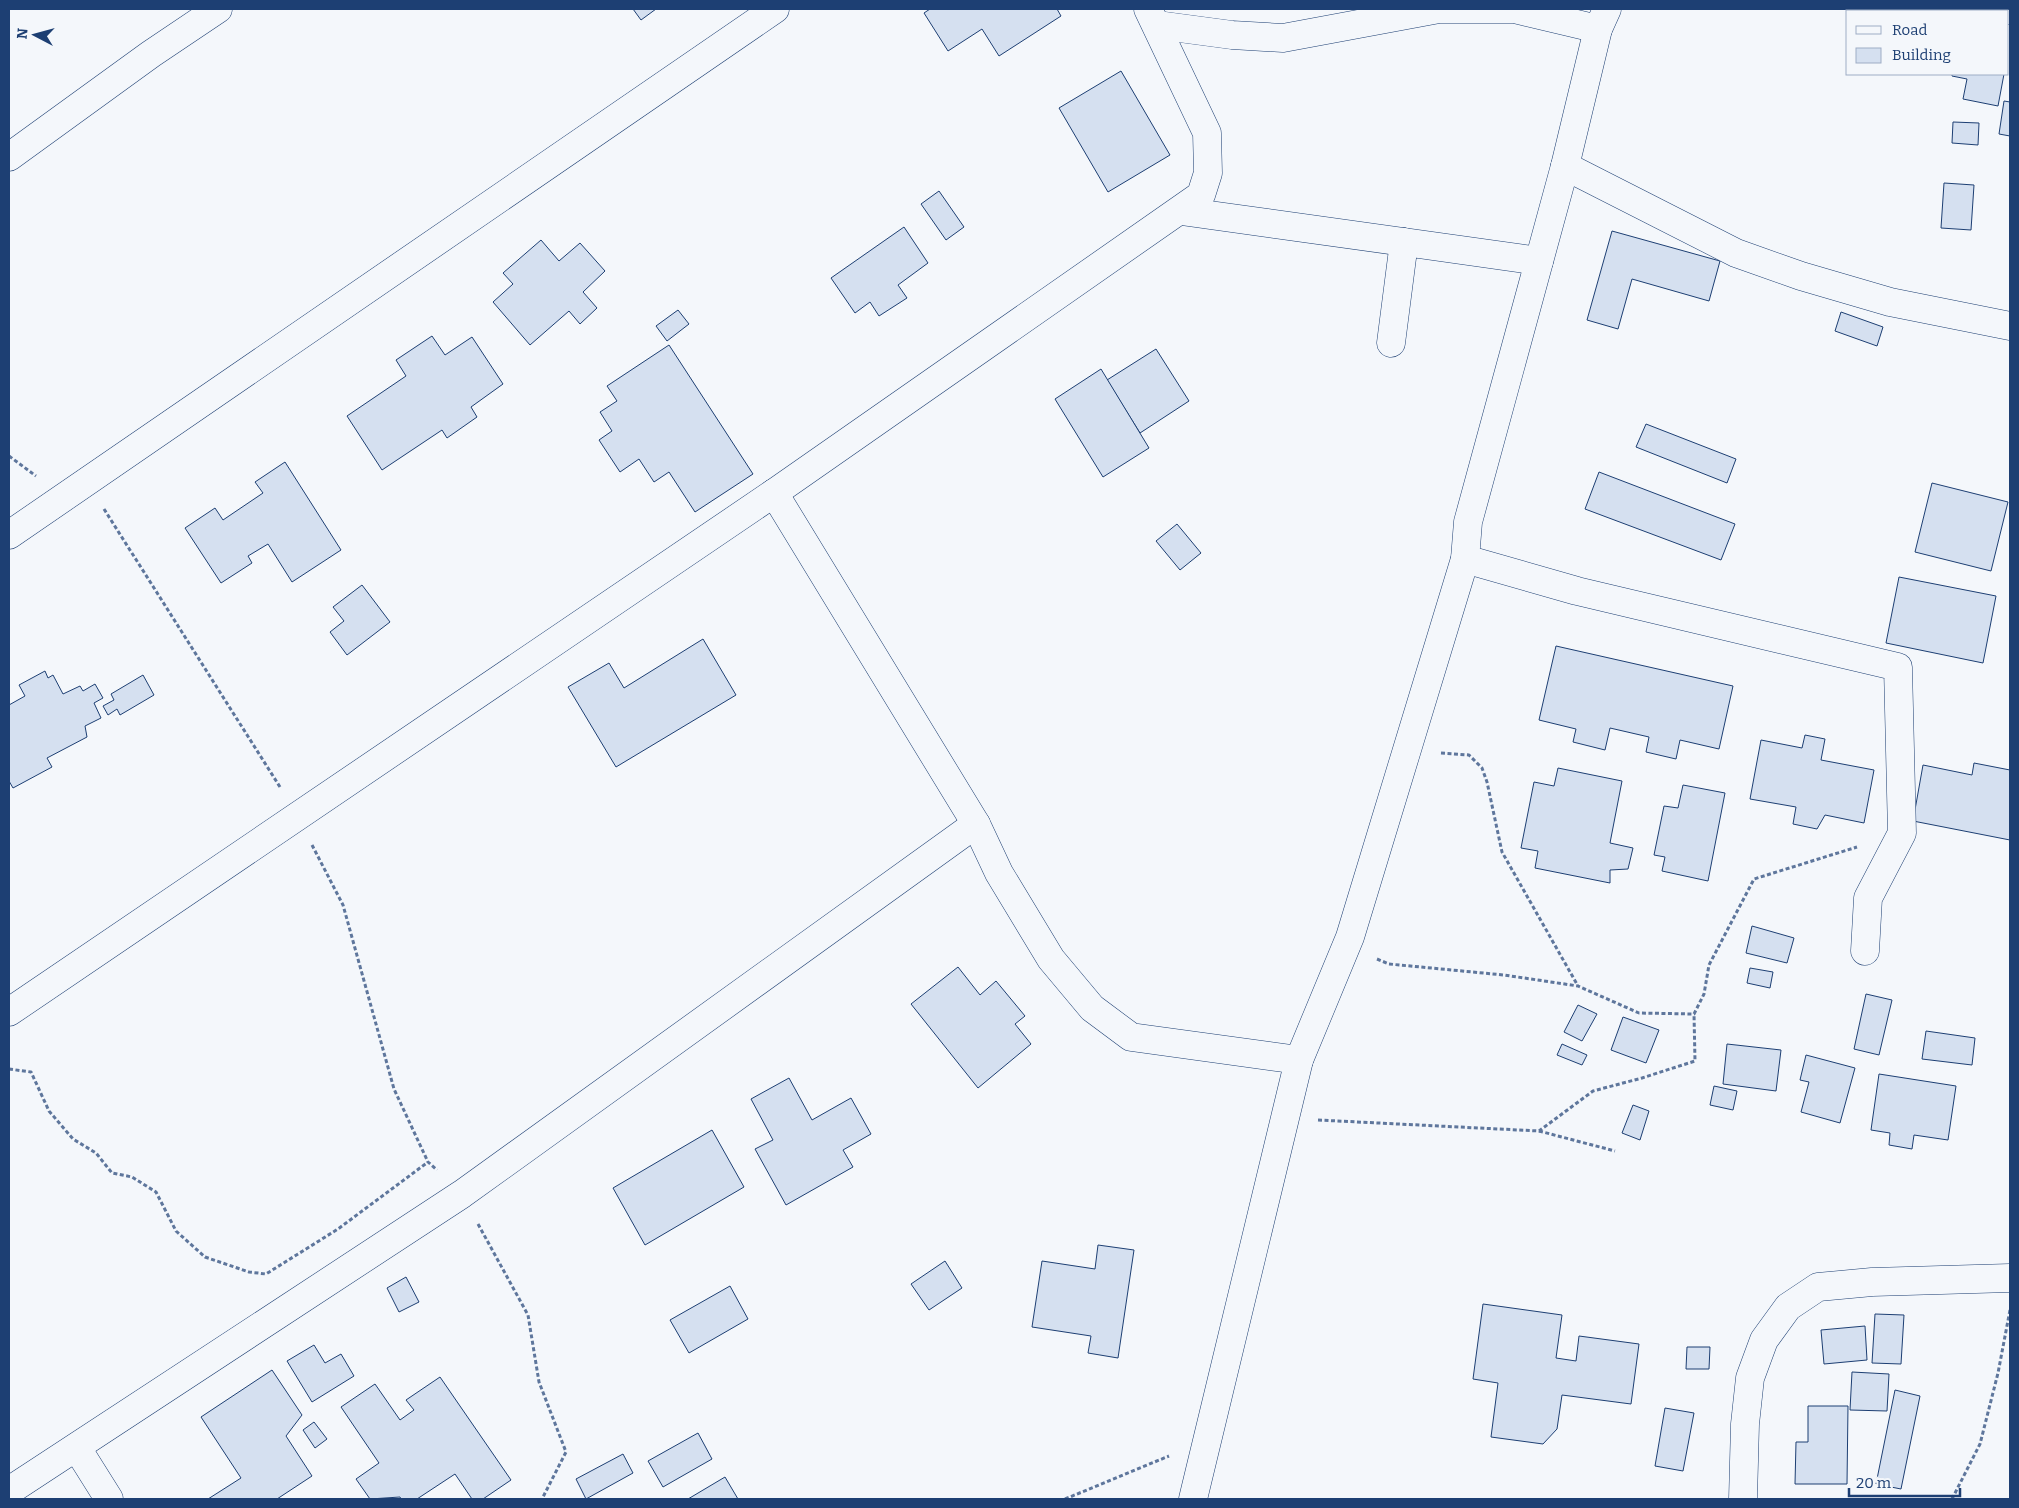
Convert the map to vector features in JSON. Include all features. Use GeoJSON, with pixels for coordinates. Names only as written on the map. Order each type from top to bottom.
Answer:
{"type":"FeatureCollection","features":[{"type":"Feature","properties":{"kind":"street"},"geometry":{"type":"LineString","coordinates":[[9,157],[150,54],[218,9]]}},
{"type":"Feature","properties":{"kind":"street"},"geometry":{"type":"LineString","coordinates":[[9,535],[775,9]]}},
{"type":"Feature","properties":{"kind":"street"},"geometry":{"type":"LineString","coordinates":[[1152,17],[1232,35],[1283,38],[1439,9],[1514,9],[1602,19],[1468,522],[1465,559],[1350,937],[1299,1060],[1194,1499]]}},
{"type":"Feature","properties":{"kind":"street"},"geometry":{"type":"LineString","coordinates":[[9,1012],[774,493],[1181,211],[1201,195],[1208,173],[1207,133],[1152,17]]}},
{"type":"Feature","properties":{"kind":"street"},"geometry":{"type":"LineString","coordinates":[[1564,166],[1736,253],[1792,273],[1890,302],[2010,326]]}},
{"type":"Feature","properties":{"kind":"street"},"geometry":{"type":"LineString","coordinates":[[1181,211],[1539,261]]}},
{"type":"Feature","properties":{"kind":"street"},"geometry":{"type":"LineString","coordinates":[[1391,342],[1404,242]]}},
{"type":"Feature","properties":{"kind":"street"},"geometry":{"type":"LineString","coordinates":[[774,493],[976,824],[998,873],[1051,959],[1092,1008],[1131,1037],[1299,1060]]}},
{"type":"Feature","properties":{"kind":"street"},"geometry":{"type":"LineString","coordinates":[[1465,559],[1577,591],[1898,667],[1902,833],[1868,898],[1865,951]]}},
{"type":"Feature","properties":{"kind":"street"},"geometry":{"type":"LineString","coordinates":[[9,1492],[462,1194],[976,824]]}},
{"type":"Feature","properties":{"kind":"street"},"geometry":{"type":"LineString","coordinates":[[1743,1499],[1745,1424],[1750,1378],[1764,1340],[1788,1307],[1818,1288],[1872,1282],[2010,1278]]}},
{"type":"Feature","properties":{"kind":"street"},"geometry":{"type":"LineString","coordinates":[[78,1448],[109,1499]]}},
{"type":"Feature","properties":{"kind":"path"},"geometry":{"type":"LineString","coordinates":[[88,482],[298,816],[343,904],[394,1089],[428,1162],[462,1194],[528,1315],[539,1382],[566,1452],[542,1499]]}},
{"type":"Feature","properties":{"kind":"path"},"geometry":{"type":"LineString","coordinates":[[1407,750],[1469,755],[1482,768],[1488,782],[1502,852],[1578,986]]}},
{"type":"Feature","properties":{"kind":"path"},"geometry":{"type":"LineString","coordinates":[[1538,1131],[1593,1091],[1695,1061],[1694,1014],[1704,994],[1709,965],[1754,878],[1902,833]]}},
{"type":"Feature","properties":{"kind":"path"},"geometry":{"type":"LineString","coordinates":[[1350,937],[1370,956],[1389,964],[1504,975],[1578,986],[1639,1013],[1694,1014]]}},
{"type":"Feature","properties":{"kind":"path"},"geometry":{"type":"LineString","coordinates":[[9,1069],[31,1072],[49,1111],[73,1139],[96,1153],[112,1173],[132,1177],[156,1192],[176,1231],[205,1258],[248,1272],[266,1274],[338,1229],[428,1162]]}},
{"type":"Feature","properties":{"kind":"path"},"geometry":{"type":"LineString","coordinates":[[1285,1118],[1538,1131],[1615,1151]]}},
{"type":"Feature","properties":{"kind":"path"},"geometry":{"type":"LineString","coordinates":[[1952,1499],[1980,1444],[1998,1373],[2010,1309]]}},
{"type":"Feature","properties":{"kind":"path"},"geometry":{"type":"LineString","coordinates":[[1065,1499],[1208,1440]]}},
{"type":"Feature","properties":{"kind":"building"},"geometry":{"type":"Polygon","coordinates":[[[633,9],[656,9],[641,20],[633,9]]]}},
{"type":"Feature","properties":{"kind":"building"},"geometry":{"type":"Polygon","coordinates":[[[930,9],[1057,9],[1061,16],[999,56],[982,29],[948,51],[924,13],[930,9]]]}},
{"type":"Feature","properties":{"kind":"building"},"geometry":{"type":"Polygon","coordinates":[[[1121,71],[1170,155],[1108,192],[1059,108],[1121,71]]]}},
{"type":"Feature","properties":{"kind":"building"},"geometry":{"type":"Polygon","coordinates":[[[2004,75],[1998,106],[1963,99],[1967,79],[1952,76],[2004,75]]]}},
{"type":"Feature","properties":{"kind":"building"},"geometry":{"type":"Polygon","coordinates":[[[2004,101],[2010,102],[2010,136],[1999,134],[2004,101]]]}},
{"type":"Feature","properties":{"kind":"building"},"geometry":{"type":"Polygon","coordinates":[[[1953,122],[1979,123],[1978,145],[1952,143],[1953,122]]]}},
{"type":"Feature","properties":{"kind":"building"},"geometry":{"type":"Polygon","coordinates":[[[1944,183],[1974,185],[1971,230],[1941,228],[1944,183]]]}},
{"type":"Feature","properties":{"kind":"building"},"geometry":{"type":"Polygon","coordinates":[[[939,191],[964,227],[946,240],[921,204],[939,191]]]}},
{"type":"Feature","properties":{"kind":"building"},"geometry":{"type":"Polygon","coordinates":[[[904,227],[928,263],[898,285],[907,298],[879,316],[870,302],[855,313],[831,278],[904,227]]]}},
{"type":"Feature","properties":{"kind":"building"},"geometry":{"type":"Polygon","coordinates":[[[1612,231],[1720,261],[1709,301],[1632,279],[1618,329],[1587,320],[1612,231]]]}},
{"type":"Feature","properties":{"kind":"building"},"geometry":{"type":"Polygon","coordinates":[[[541,240],[559,261],[580,243],[605,271],[583,292],[597,308],[580,324],[569,311],[530,345],[493,302],[513,284],[503,273],[541,240]]]}},
{"type":"Feature","properties":{"kind":"building"},"geometry":{"type":"Polygon","coordinates":[[[678,310],[689,324],[667,341],[656,326],[678,310]]]}},
{"type":"Feature","properties":{"kind":"building"},"geometry":{"type":"Polygon","coordinates":[[[1841,312],[1883,327],[1877,346],[1835,331],[1841,312]]]}},
{"type":"Feature","properties":{"kind":"building"},"geometry":{"type":"Polygon","coordinates":[[[432,336],[445,355],[472,337],[503,384],[471,407],[477,417],[447,438],[442,430],[382,470],[347,416],[406,376],[396,360],[432,336]]]}},
{"type":"Feature","properties":{"kind":"building"},"geometry":{"type":"Polygon","coordinates":[[[669,345],[753,474],[695,512],[669,472],[654,482],[639,459],[620,472],[599,440],[612,431],[600,412],[617,401],[607,386],[669,345]]]}},
{"type":"Feature","properties":{"kind":"building"},"geometry":{"type":"Polygon","coordinates":[[[1156,349],[1189,401],[1140,433],[1107,380],[1156,349]]]}},
{"type":"Feature","properties":{"kind":"building"},"geometry":{"type":"Polygon","coordinates":[[[1101,369],[1149,448],[1103,477],[1055,399],[1101,369]]]}},
{"type":"Feature","properties":{"kind":"building"},"geometry":{"type":"Polygon","coordinates":[[[1646,424],[1736,459],[1727,483],[1636,447],[1646,424]]]}},
{"type":"Feature","properties":{"kind":"building"},"geometry":{"type":"Polygon","coordinates":[[[285,462],[341,550],[292,582],[268,544],[248,556],[252,563],[221,583],[185,528],[215,508],[223,520],[263,493],[255,482],[285,462]]]}},
{"type":"Feature","properties":{"kind":"building"},"geometry":{"type":"Polygon","coordinates":[[[1599,472],[1735,524],[1721,560],[1585,509],[1599,472]]]}},
{"type":"Feature","properties":{"kind":"building"},"geometry":{"type":"Polygon","coordinates":[[[1932,483],[2008,502],[1991,571],[1915,552],[1932,483]]]}},
{"type":"Feature","properties":{"kind":"building"},"geometry":{"type":"Polygon","coordinates":[[[1177,524],[1201,553],[1180,570],[1156,541],[1177,524]]]}},
{"type":"Feature","properties":{"kind":"building"},"geometry":{"type":"Polygon","coordinates":[[[1899,577],[1996,596],[1983,663],[1886,643],[1899,577]]]}},
{"type":"Feature","properties":{"kind":"building"},"geometry":{"type":"Polygon","coordinates":[[[362,585],[390,622],[347,655],[330,632],[344,621],[333,607],[362,585]]]}},
{"type":"Feature","properties":{"kind":"building"},"geometry":{"type":"Polygon","coordinates":[[[703,639],[736,695],[616,767],[568,687],[609,663],[624,688],[703,639]]]}},
{"type":"Feature","properties":{"kind":"building"},"geometry":{"type":"Polygon","coordinates":[[[1556,646],[1733,686],[1719,749],[1680,740],[1676,759],[1646,752],[1649,737],[1610,728],[1605,750],[1573,742],[1576,729],[1539,720],[1556,646]]]}},
{"type":"Feature","properties":{"kind":"building"},"geometry":{"type":"Polygon","coordinates":[[[45,671],[48,678],[53,675],[63,694],[80,686],[83,691],[95,684],[103,698],[94,703],[101,718],[85,726],[87,737],[47,758],[52,767],[13,788],[9,781],[9,705],[25,696],[19,685],[45,671]]]}},
{"type":"Feature","properties":{"kind":"building"},"geometry":{"type":"Polygon","coordinates":[[[143,675],[154,695],[120,715],[117,709],[108,715],[103,706],[114,700],[111,694],[143,675]]]}},
{"type":"Feature","properties":{"kind":"building"},"geometry":{"type":"Polygon","coordinates":[[[1805,735],[1825,739],[1821,760],[1874,770],[1864,823],[1825,815],[1817,829],[1793,824],[1796,807],[1750,799],[1761,740],[1802,748],[1805,735]]]}},
{"type":"Feature","properties":{"kind":"building"},"geometry":{"type":"Polygon","coordinates":[[[1974,763],[2010,770],[2010,840],[1913,821],[1923,765],[1972,775],[1974,763]]]}},
{"type":"Feature","properties":{"kind":"building"},"geometry":{"type":"Polygon","coordinates":[[[1558,768],[1622,781],[1610,843],[1633,848],[1628,869],[1610,870],[1610,883],[1535,868],[1538,851],[1521,848],[1534,782],[1554,786],[1558,768]]]}},
{"type":"Feature","properties":{"kind":"building"},"geometry":{"type":"Polygon","coordinates":[[[1683,785],[1725,793],[1708,881],[1662,871],[1665,857],[1654,855],[1664,806],[1678,808],[1683,785]]]}},
{"type":"Feature","properties":{"kind":"building"},"geometry":{"type":"Polygon","coordinates":[[[1752,926],[1794,938],[1787,963],[1746,953],[1752,926]]]}},
{"type":"Feature","properties":{"kind":"building"},"geometry":{"type":"Polygon","coordinates":[[[958,967],[980,995],[996,981],[1025,1016],[1015,1024],[1031,1044],[978,1088],[911,1004],[958,967]]]}},
{"type":"Feature","properties":{"kind":"building"},"geometry":{"type":"Polygon","coordinates":[[[1750,968],[1773,972],[1770,988],[1747,983],[1750,968]]]}},
{"type":"Feature","properties":{"kind":"building"},"geometry":{"type":"Polygon","coordinates":[[[1866,994],[1892,1000],[1879,1055],[1854,1049],[1866,994]]]}},
{"type":"Feature","properties":{"kind":"building"},"geometry":{"type":"Polygon","coordinates":[[[1578,1005],[1597,1014],[1582,1041],[1564,1032],[1578,1005]]]}},
{"type":"Feature","properties":{"kind":"building"},"geometry":{"type":"Polygon","coordinates":[[[1623,1017],[1659,1030],[1646,1063],[1611,1050],[1623,1017]]]}},
{"type":"Feature","properties":{"kind":"building"},"geometry":{"type":"Polygon","coordinates":[[[1926,1031],[1975,1038],[1972,1065],[1922,1059],[1926,1031]]]}},
{"type":"Feature","properties":{"kind":"building"},"geometry":{"type":"Polygon","coordinates":[[[1562,1044],[1587,1055],[1582,1065],[1557,1055],[1562,1044]]]}},
{"type":"Feature","properties":{"kind":"building"},"geometry":{"type":"Polygon","coordinates":[[[1727,1044],[1781,1050],[1776,1091],[1723,1084],[1727,1044]]]}},
{"type":"Feature","properties":{"kind":"building"},"geometry":{"type":"Polygon","coordinates":[[[1806,1055],[1855,1068],[1840,1123],[1801,1112],[1809,1082],[1800,1080],[1806,1055]]]}},
{"type":"Feature","properties":{"kind":"building"},"geometry":{"type":"Polygon","coordinates":[[[1879,1074],[1956,1086],[1948,1140],[1914,1135],[1912,1149],[1889,1145],[1890,1133],[1871,1130],[1879,1074]]]}},
{"type":"Feature","properties":{"kind":"building"},"geometry":{"type":"Polygon","coordinates":[[[789,1078],[812,1120],[851,1098],[871,1134],[843,1150],[853,1167],[786,1205],[755,1149],[773,1140],[751,1099],[789,1078]]]}},
{"type":"Feature","properties":{"kind":"building"},"geometry":{"type":"Polygon","coordinates":[[[1714,1086],[1737,1091],[1733,1110],[1710,1105],[1714,1086]]]}},
{"type":"Feature","properties":{"kind":"building"},"geometry":{"type":"Polygon","coordinates":[[[1633,1105],[1649,1111],[1640,1140],[1622,1133],[1633,1105]]]}},
{"type":"Feature","properties":{"kind":"building"},"geometry":{"type":"Polygon","coordinates":[[[712,1130],[744,1187],[645,1245],[613,1188],[712,1130]]]}},
{"type":"Feature","properties":{"kind":"building"},"geometry":{"type":"Polygon","coordinates":[[[1098,1245],[1134,1250],[1118,1358],[1088,1353],[1091,1336],[1032,1327],[1042,1261],[1095,1269],[1098,1245]]]}},
{"type":"Feature","properties":{"kind":"building"},"geometry":{"type":"Polygon","coordinates":[[[945,1261],[962,1288],[929,1310],[911,1284],[945,1261]]]}},
{"type":"Feature","properties":{"kind":"building"},"geometry":{"type":"Polygon","coordinates":[[[406,1277],[419,1302],[399,1312],[387,1288],[406,1277]]]}},
{"type":"Feature","properties":{"kind":"building"},"geometry":{"type":"Polygon","coordinates":[[[730,1286],[748,1319],[689,1353],[670,1320],[730,1286]]]}},
{"type":"Feature","properties":{"kind":"building"},"geometry":{"type":"Polygon","coordinates":[[[1483,1304],[1562,1315],[1556,1358],[1576,1361],[1579,1336],[1639,1344],[1631,1404],[1562,1395],[1557,1429],[1543,1444],[1491,1437],[1498,1383],[1473,1379],[1483,1304]]]}},
{"type":"Feature","properties":{"kind":"building"},"geometry":{"type":"Polygon","coordinates":[[[1875,1314],[1904,1315],[1901,1364],[1872,1363],[1875,1314]]]}},
{"type":"Feature","properties":{"kind":"building"},"geometry":{"type":"Polygon","coordinates":[[[1865,1326],[1867,1360],[1824,1364],[1821,1330],[1865,1326]]]}},
{"type":"Feature","properties":{"kind":"building"},"geometry":{"type":"Polygon","coordinates":[[[314,1345],[325,1363],[341,1354],[354,1376],[312,1402],[287,1361],[314,1345]]]}},
{"type":"Feature","properties":{"kind":"building"},"geometry":{"type":"Polygon","coordinates":[[[1687,1347],[1710,1347],[1709,1369],[1686,1369],[1687,1347]]]}},
{"type":"Feature","properties":{"kind":"building"},"geometry":{"type":"Polygon","coordinates":[[[272,1370],[302,1415],[286,1436],[312,1476],[277,1499],[208,1499],[241,1478],[201,1417],[272,1370]]]}},
{"type":"Feature","properties":{"kind":"building"},"geometry":{"type":"Polygon","coordinates":[[[1852,1372],[1889,1374],[1887,1411],[1850,1410],[1852,1372]]]}},
{"type":"Feature","properties":{"kind":"building"},"geometry":{"type":"Polygon","coordinates":[[[440,1377],[511,1480],[483,1499],[472,1499],[455,1474],[417,1499],[401,1499],[400,1497],[370,1499],[356,1479],[379,1463],[341,1407],[375,1384],[400,1420],[414,1410],[406,1400],[440,1377]]]}},
{"type":"Feature","properties":{"kind":"building"},"geometry":{"type":"Polygon","coordinates":[[[1895,1390],[1920,1396],[1901,1489],[1876,1484],[1895,1390]]]}},
{"type":"Feature","properties":{"kind":"building"},"geometry":{"type":"Polygon","coordinates":[[[1808,1406],[1848,1406],[1847,1484],[1795,1484],[1796,1442],[1808,1442],[1808,1406]]]}},
{"type":"Feature","properties":{"kind":"building"},"geometry":{"type":"Polygon","coordinates":[[[1665,1408],[1694,1413],[1683,1471],[1655,1466],[1665,1408]]]}},
{"type":"Feature","properties":{"kind":"building"},"geometry":{"type":"Polygon","coordinates":[[[314,1422],[327,1439],[315,1448],[303,1430],[314,1422]]]}},
{"type":"Feature","properties":{"kind":"building"},"geometry":{"type":"Polygon","coordinates":[[[698,1433],[712,1459],[663,1487],[648,1461],[698,1433]]]}},
{"type":"Feature","properties":{"kind":"building"},"geometry":{"type":"Polygon","coordinates":[[[623,1454],[633,1473],[586,1499],[576,1479],[623,1454]]]}},
{"type":"Feature","properties":{"kind":"building"},"geometry":{"type":"Polygon","coordinates":[[[725,1477],[738,1499],[688,1499],[725,1477]]]}}]}
